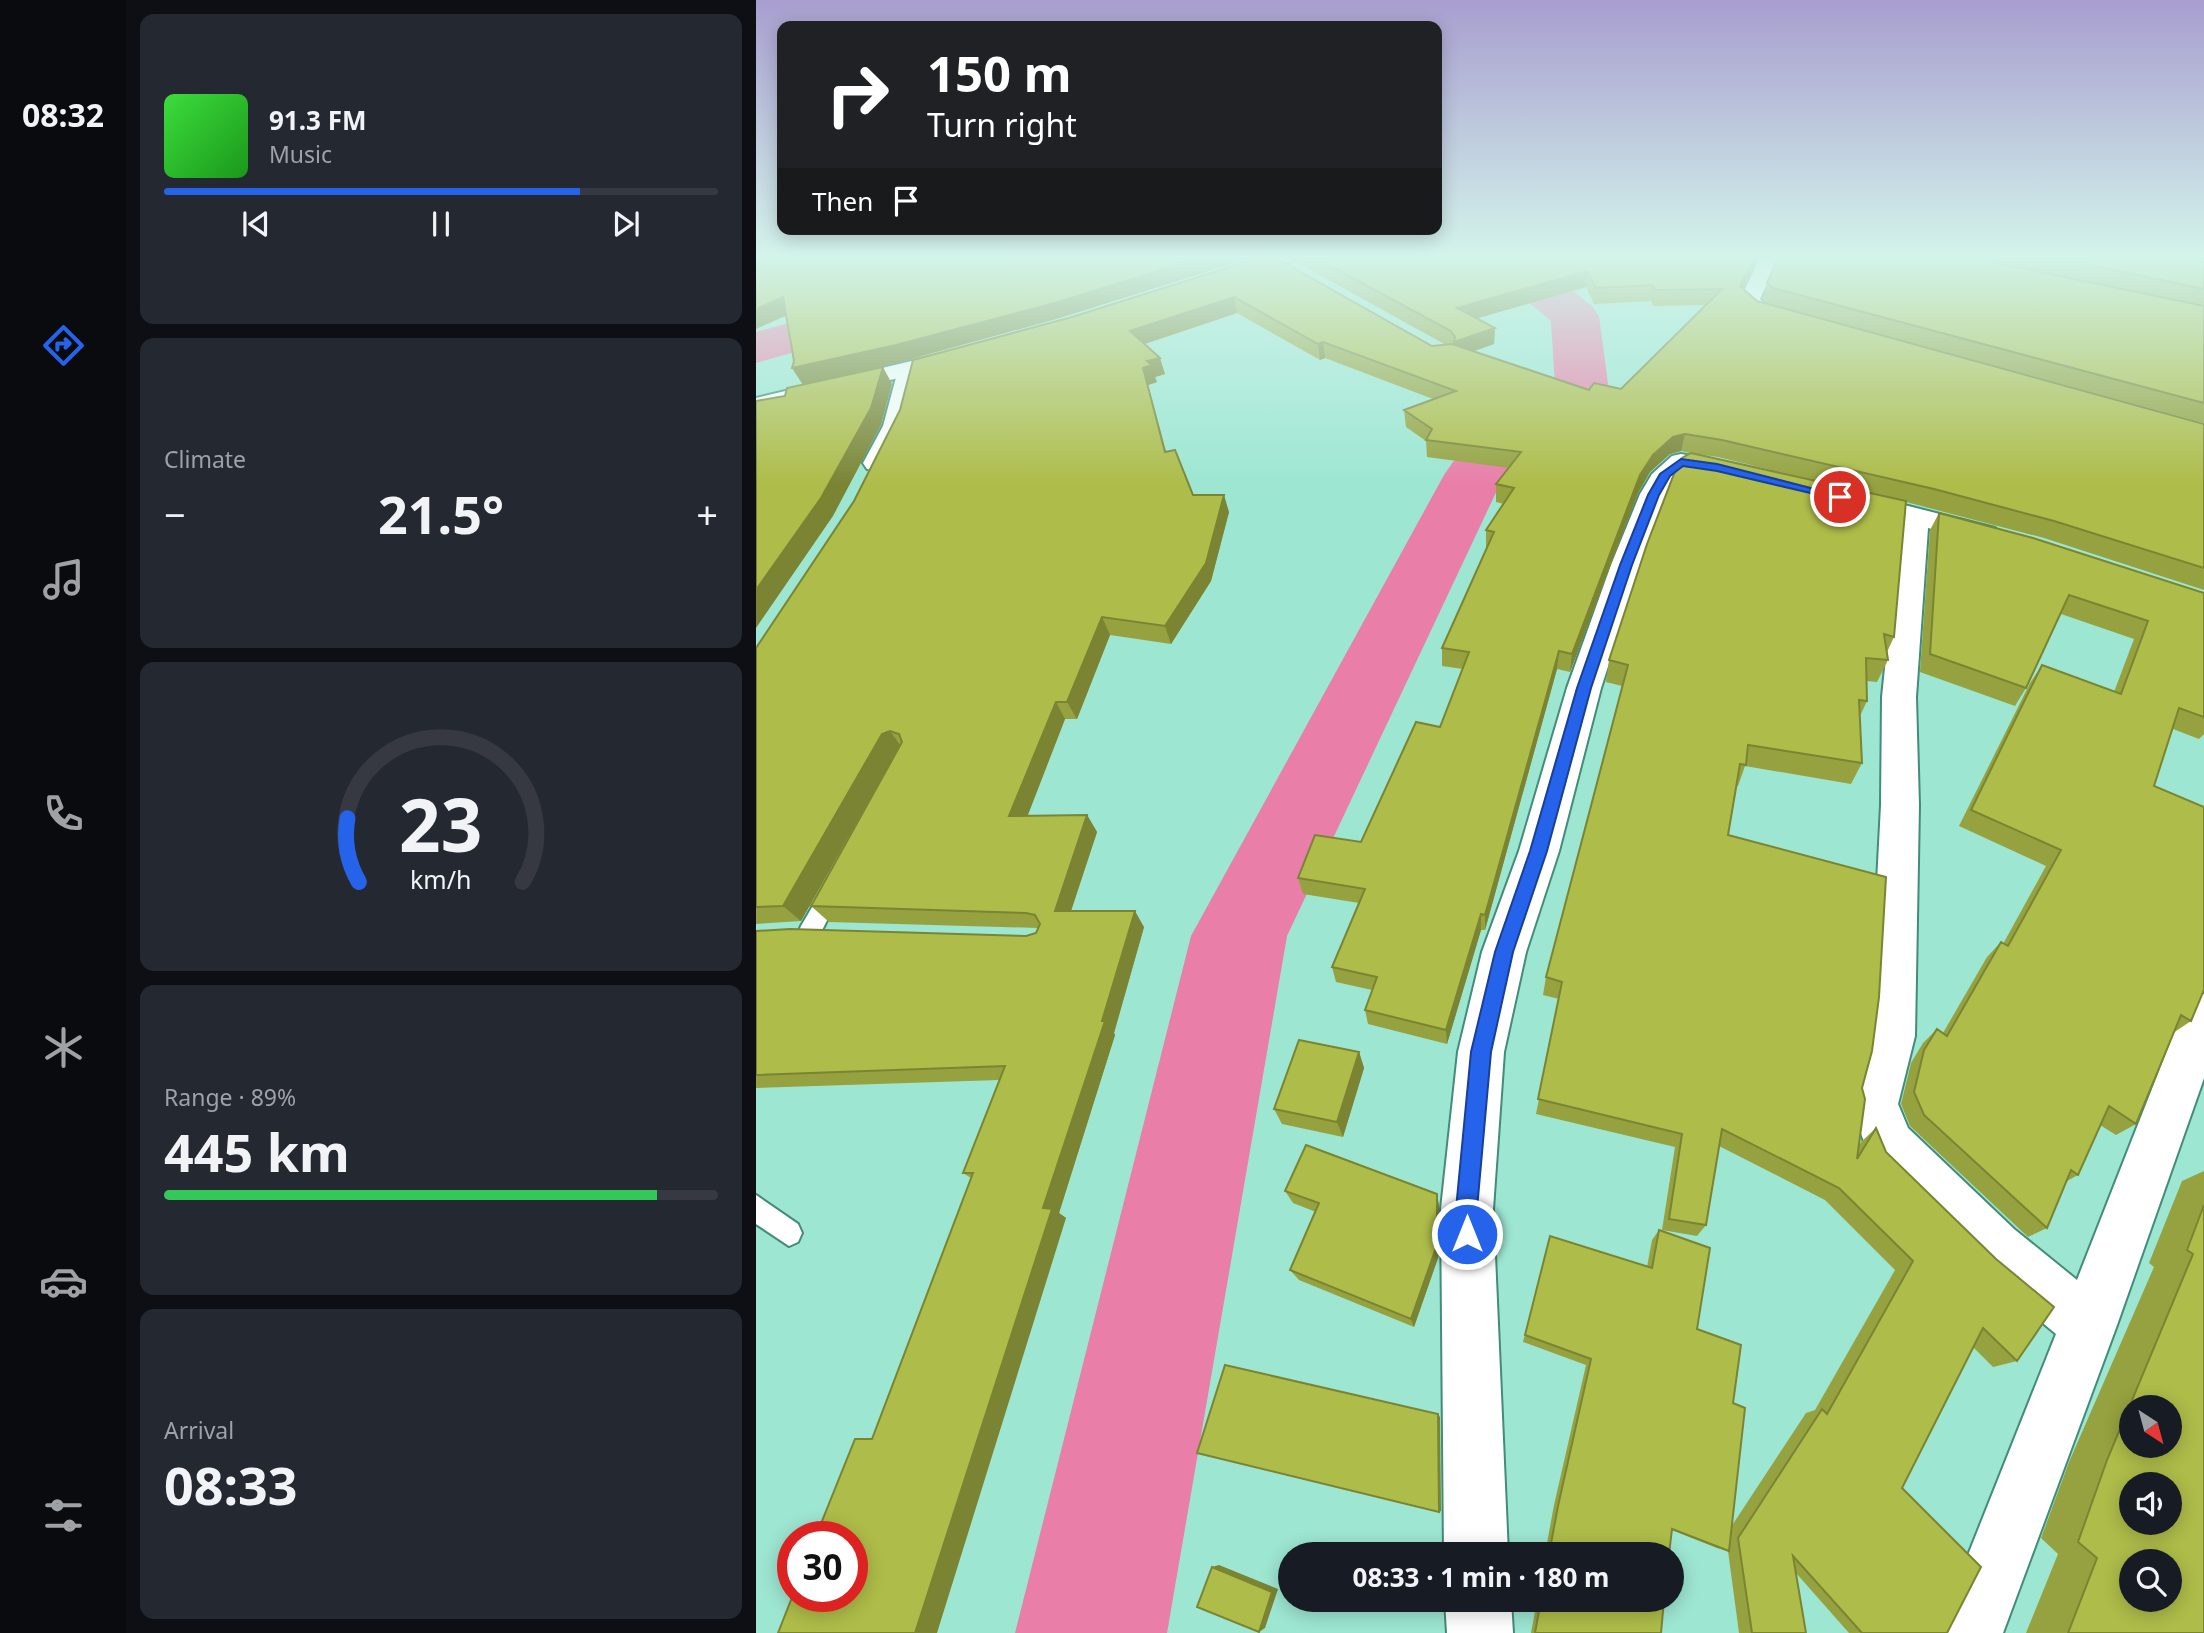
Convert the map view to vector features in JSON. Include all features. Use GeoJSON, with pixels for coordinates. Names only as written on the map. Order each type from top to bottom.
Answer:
{"type":"FeatureCollection","features":[{"type":"Feature","properties":{"kind":"street"},"geometry":{"type":"LineString","coordinates":[[756,405],[976,352]]}},
{"type":"Feature","properties":{"kind":"street"},"geometry":{"type":"LineString","coordinates":[[866,483],[895,426],[909,370]]}},
{"type":"Feature","properties":{"kind":"street"},"geometry":{"type":"LineString","coordinates":[[1476,1542],[1467,1209],[1481,1052],[1504,952],[1539,851],[1597,651],[1626,565],[1665,474],[1681,463],[1765,479]]}},
{"type":"Feature","properties":{"kind":"street"},"geometry":{"type":"LineString","coordinates":[[1819,492],[2020,544]]}},
{"type":"Feature","properties":{"kind":"street"},"geometry":{"type":"LineString","coordinates":[[1914,515],[1899,697],[1900,806],[1892,1036],[1874,1104],[1890,1145],[1951,1201],[1995,1248],[2089,1325]]}},
{"type":"Feature","properties":{"kind":"street"},"geometry":{"type":"LineString","coordinates":[[1970,1633],[2089,1325],[2204,1015]]}},
{"type":"Feature","properties":{"kind":"street"},"geometry":{"type":"LineString","coordinates":[[1478,1612],[1479,1633]]}},
{"type":"Feature","properties":{"kind":"lane"},"geometry":{"type":"LineString","coordinates":[[809,933],[842,872]]}},
{"type":"Feature","properties":{"kind":"lane"},"geometry":{"type":"LineString","coordinates":[[782,934],[836,934]]}},
{"type":"Feature","properties":{"kind":"lane"},"geometry":{"type":"LineString","coordinates":[[756,1208],[789,1233]]}},
{"type":"Feature","properties":{"kind":"building"},"geometry":{"type":"Polygon","coordinates":[[[789,332],[944,332],[792,368],[794,361],[789,332]]]}},
{"type":"Feature","properties":{"kind":"building"},"geometry":{"type":"Polygon","coordinates":[[[1016,332],[1131,332],[1160,358],[1147,361],[1152,365],[1143,368],[1165,452],[1175,450],[1193,495],[1224,495],[1206,563],[1165,626],[1102,617],[1067,702],[1056,702],[1009,816],[1087,815],[1055,911],[1135,911],[1102,1021],[1105,1021],[1043,1208],[1052,1209],[915,1633],[778,1633],[786,1612],[868,1612],[868,1521],[822,1521],[855,1439],[872,1439],[973,1173],[963,1173],[1005,1066],[756,1075],[756,931],[790,929],[1026,936],[1036,933],[1040,924],[1035,915],[1026,913],[811,906],[902,742],[899,734],[890,731],[882,734],[783,906],[756,907],[756,648],[854,501],[900,410],[913,360],[1016,332]]]}},
{"type":"Feature","properties":{"kind":"building"},"geometry":{"type":"Polygon","coordinates":[[[1297,332],[1407,332],[1432,346],[1452,344],[1589,390],[1594,383],[1621,389],[1678,332],[1870,332],[2204,424],[2204,568],[2054,521],[1934,489],[1722,440],[1685,434],[1673,437],[1653,455],[1640,475],[1572,654],[1559,651],[1485,915],[1481,914],[1446,1030],[1365,1010],[1377,977],[1332,967],[1365,889],[1298,878],[1315,835],[1361,842],[1416,722],[1440,727],[1469,652],[1442,648],[1494,532],[1486,530],[1514,488],[1496,484],[1521,452],[1426,440],[1432,429],[1404,410],[1456,391],[1323,342],[1318,344],[1297,332]]]}},
{"type":"Feature","properties":{"kind":"building"},"geometry":{"type":"Polygon","coordinates":[[[1452,332],[1483,332],[1454,342],[1452,332]]]}},
{"type":"Feature","properties":{"kind":"building"},"geometry":{"type":"Polygon","coordinates":[[[1939,332],[2204,332],[2204,403],[1939,332]]]}},
{"type":"Feature","properties":{"kind":"building"},"geometry":{"type":"Polygon","coordinates":[[[883,367],[871,408],[821,498],[756,590],[756,401],[785,396],[787,388],[883,367]]]}},
{"type":"Feature","properties":{"kind":"building"},"geometry":{"type":"Polygon","coordinates":[[[1691,453],[1906,501],[1894,637],[1884,634],[1888,660],[1866,658],[1867,701],[1859,700],[1862,763],[1748,745],[1746,765],[1740,764],[1728,835],[1886,877],[1879,997],[1872,1051],[1862,1088],[1865,1099],[1857,1159],[1876,1128],[1886,1152],[1996,1259],[2054,1307],[2017,1361],[1983,1328],[1902,1488],[1981,1567],[1947,1633],[1862,1633],[1793,1556],[1806,1633],[1752,1633],[1738,1538],[1822,1409],[1827,1414],[1913,1261],[1839,1188],[1722,1129],[1706,1225],[1669,1219],[1682,1134],[1538,1099],[1562,982],[1546,977],[1628,665],[1609,660],[1647,544],[1674,474],[1682,458],[1691,453]]]}},
{"type":"Feature","properties":{"kind":"building"},"geometry":{"type":"Polygon","coordinates":[[[1939,513],[2033,538],[2204,593],[2204,717],[2179,708],[2154,786],[2204,807],[2204,990],[2191,1021],[2181,1015],[2136,1124],[2109,1106],[2078,1175],[2071,1170],[2047,1228],[1924,1115],[1914,1092],[1924,1050],[1937,1029],[1947,1036],[2001,942],[2008,946],[2061,850],[1971,810],[2042,665],[2121,694],[2148,621],[2069,595],[2026,688],[1930,654],[1939,513]]]}},
{"type":"Feature","properties":{"kind":"building"},"geometry":{"type":"Polygon","coordinates":[[[1299,1040],[1359,1052],[1337,1122],[1274,1109],[1299,1040]]]}},
{"type":"Feature","properties":{"kind":"building"},"geometry":{"type":"Polygon","coordinates":[[[1306,1145],[1437,1194],[1437,1245],[1411,1319],[1290,1270],[1319,1203],[1285,1191],[1306,1145]]]}},
{"type":"Feature","properties":{"kind":"building"},"geometry":{"type":"Polygon","coordinates":[[[2204,1205],[2204,1633],[2068,1633],[2097,1558],[2078,1542],[2119,1431],[2119,1458],[2182,1458],[2182,1395],[2134,1395],[2193,1254],[2187,1250],[2204,1205]]]}},
{"type":"Feature","properties":{"kind":"building"},"geometry":{"type":"Polygon","coordinates":[[[1659,1230],[1710,1248],[1697,1329],[1741,1345],[1733,1403],[1745,1408],[1729,1551],[1672,1529],[1670,1542],[1551,1542],[1591,1359],[1525,1335],[1550,1236],[1652,1268],[1659,1230]]]}},
{"type":"Feature","properties":{"kind":"building"},"geometry":{"type":"Polygon","coordinates":[[[1225,1365],[1438,1414],[1439,1512],[1197,1453],[1225,1365]]]}},
{"type":"Feature","properties":{"kind":"building"},"geometry":{"type":"Polygon","coordinates":[[[1212,1567],[1272,1592],[1259,1632],[1197,1607],[1212,1567]]]}},
{"type":"Feature","properties":{"kind":"building"},"geometry":{"type":"Polygon","coordinates":[[[1539,1612],[1663,1612],[1661,1633],[1535,1633],[1539,1612]]]}},
{"type":"Feature","properties":{"kind":"waterway"},"geometry":{"type":"LineString","coordinates":[[756,348],[813,332]]}},
{"type":"Feature","properties":{"kind":"waterway"},"geometry":{"type":"LineString","coordinates":[[1091,1633],[1239,936],[1474,475],[1582,391],[1577,332]]}},
{"type":"Feature","properties":{"kind":"route"},"geometry":{"type":"LineString","coordinates":[[1467,1234],[1481,1052],[1504,952],[1539,851],[1584,688],[1626,565],[1654,495],[1665,474],[1681,463],[1717,468],[1840,497]]}}]}
